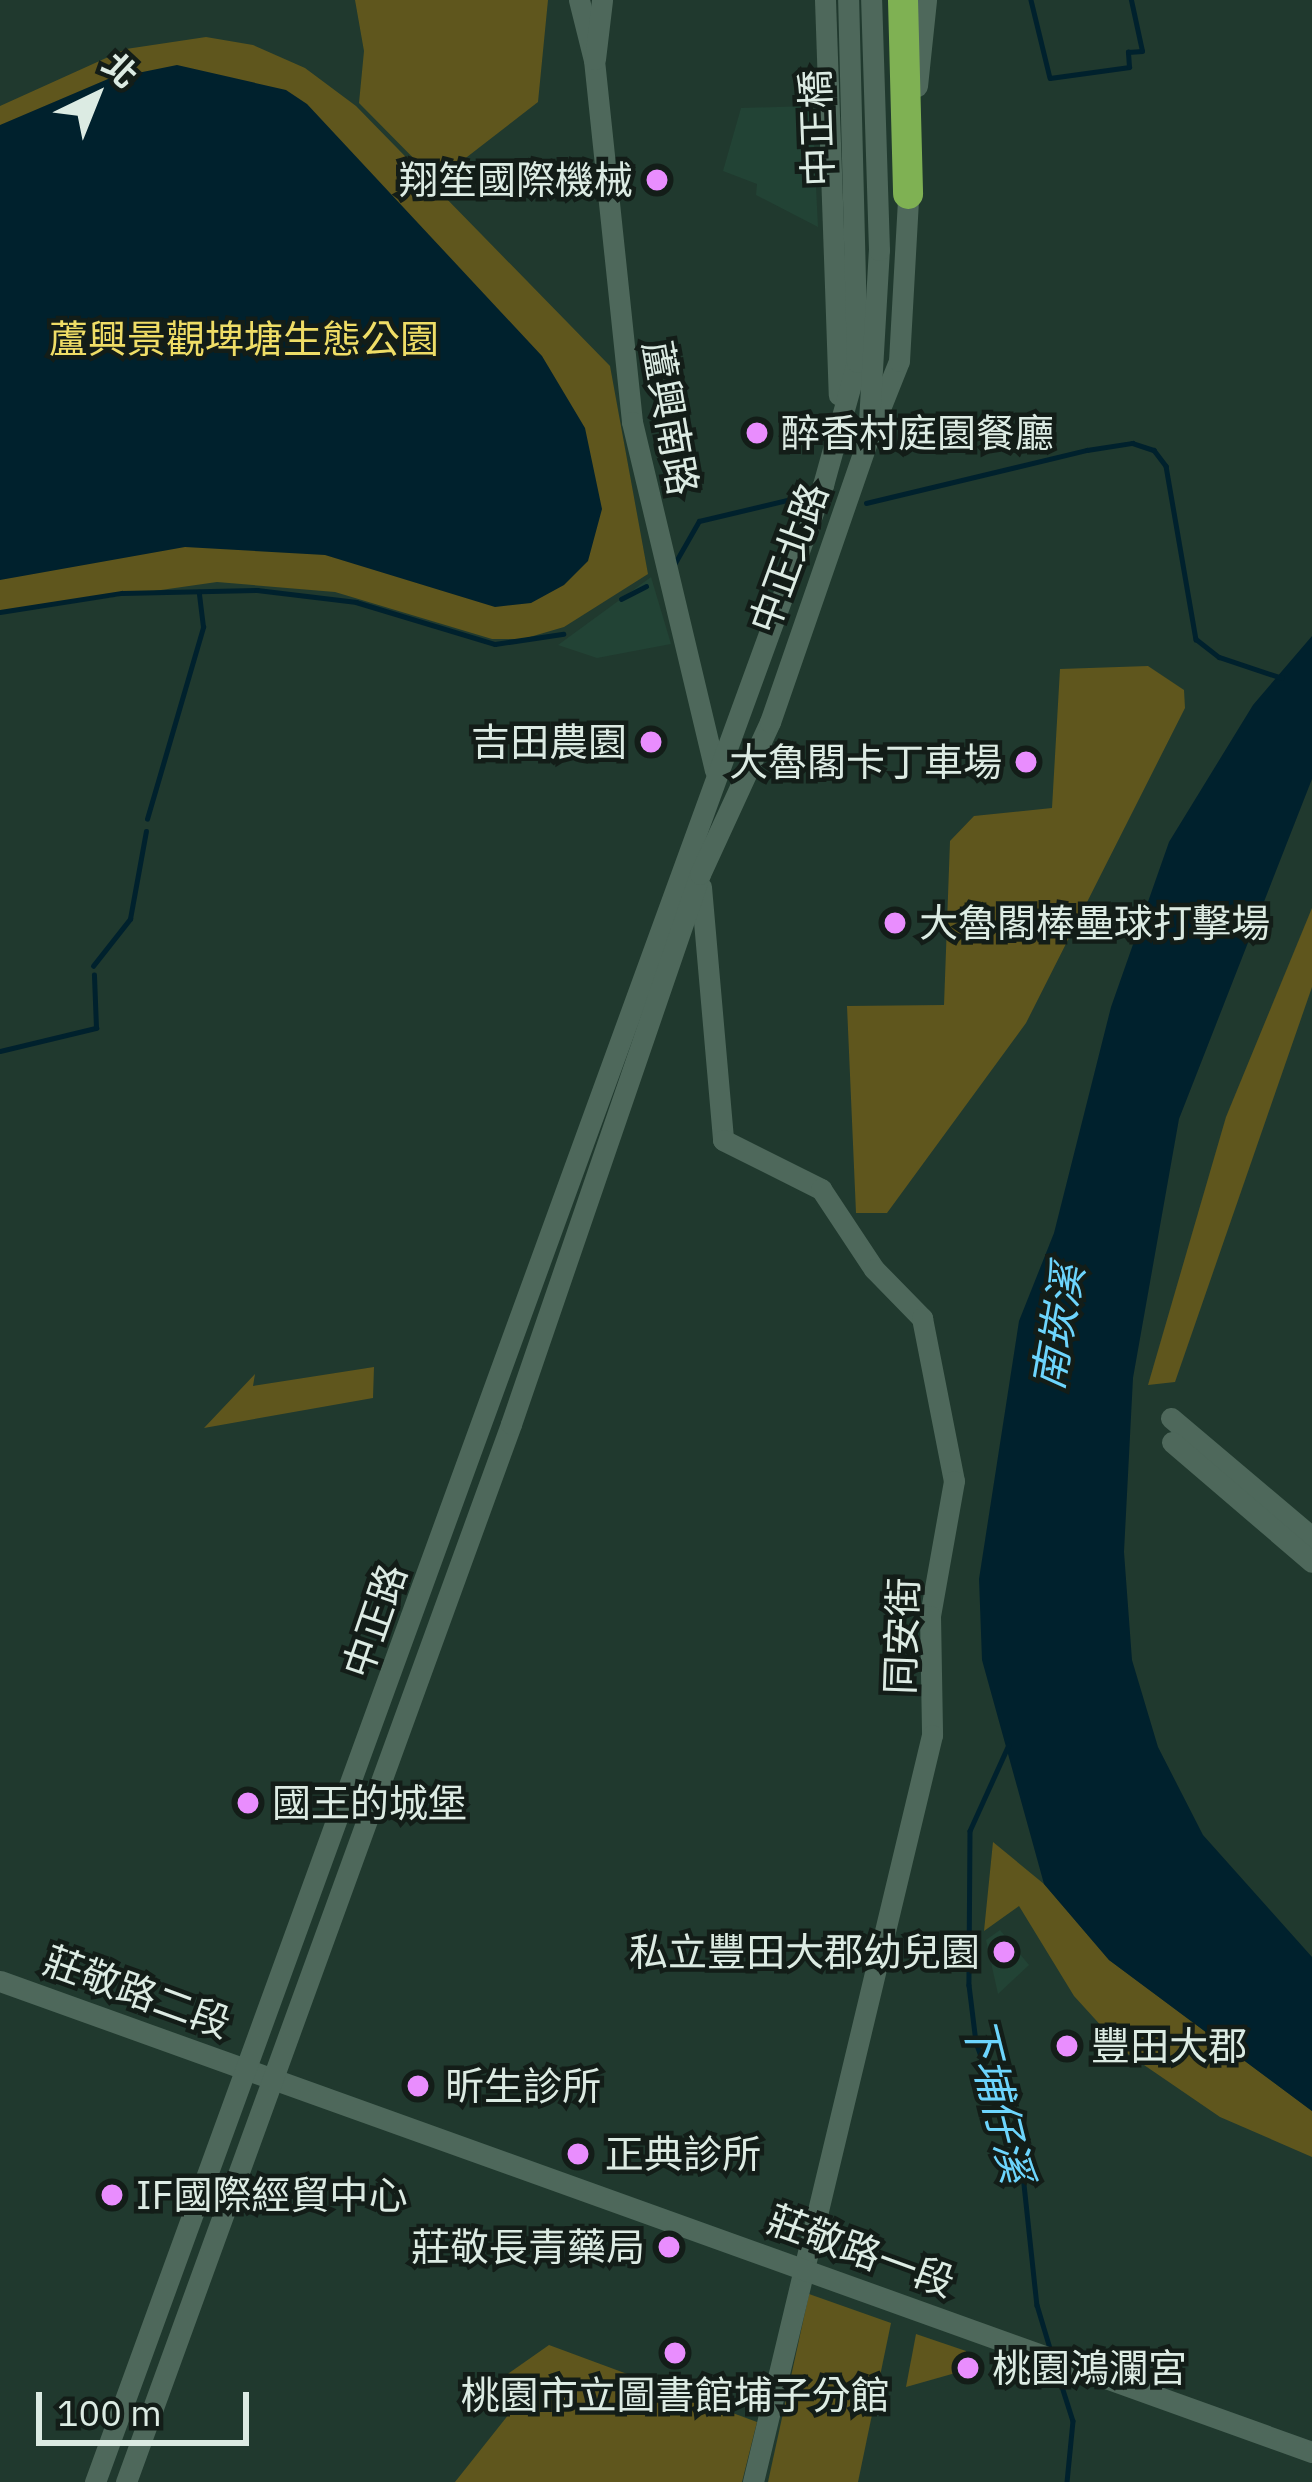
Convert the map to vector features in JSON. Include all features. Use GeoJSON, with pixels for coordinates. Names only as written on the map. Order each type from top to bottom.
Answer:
{"type":"FeatureCollection","features":[{"type":"Feature","properties":{"kind":"highway"},"geometry":{"type":"LineString","coordinates":[[903,0],[908,194]]}},
{"type":"Feature","properties":{"kind":"street","name":"蘆興南路"},"geometry":{"type":"LineString","coordinates":[[579,0],[595,60],[632,422],[716,781]]}},
{"type":"Feature","properties":{"kind":"street","name":"蘆興南路"},"geometry":{"type":"LineString","coordinates":[[595,60],[602,0]]}},
{"type":"Feature","properties":{"kind":"street"},"geometry":{"type":"LineString","coordinates":[[825,0],[838,429]]}},
{"type":"Feature","properties":{"kind":"street","name":"中正橋"},"geometry":{"type":"LineString","coordinates":[[848,0],[868,252]]}},
{"type":"Feature","properties":{"kind":"street","name":"中正橋"},"geometry":{"type":"LineString","coordinates":[[868,252],[871,0]]}},
{"type":"Feature","properties":{"kind":"street"},"geometry":{"type":"LineString","coordinates":[[868,439],[899,361],[926,0]]}},
{"type":"Feature","properties":{"kind":"street","name":"中正北路"},"geometry":{"type":"LineString","coordinates":[[716,781],[838,429],[856,362],[868,252]]}},
{"type":"Feature","properties":{"kind":"street","name":"中正北路"},"geometry":{"type":"LineString","coordinates":[[700,874],[770,722],[868,439],[868,252]]}},
{"type":"Feature","properties":{"kind":"street","name":"中正路"},"geometry":{"type":"LineString","coordinates":[[95,2482],[249,2071],[716,781]]}},
{"type":"Feature","properties":{"kind":"street","name":"中正路"},"geometry":{"type":"LineString","coordinates":[[126,2482],[700,874]]}},
{"type":"Feature","properties":{"kind":"street","name":"同安街"},"geometry":{"type":"LineString","coordinates":[[700,874],[723,1140],[821,1190],[874,1269],[922,1318],[954,1481],[930,1616],[932,1736],[753,2482]]}},
{"type":"Feature","properties":{"kind":"street"},"geometry":{"type":"LineString","coordinates":[[1171,1418],[1312,1537]]}},
{"type":"Feature","properties":{"kind":"street"},"geometry":{"type":"LineString","coordinates":[[1172,1442],[1312,1562]]}},
{"type":"Feature","properties":{"kind":"street","name":"莊敬路二段"},"geometry":{"type":"LineString","coordinates":[[0,1981],[249,2071]]}},
{"type":"Feature","properties":{"kind":"street","name":"莊敬路一段"},"geometry":{"type":"LineString","coordinates":[[249,2071],[1312,2452]]}},
{"type":"Feature","properties":{"kind":"shaded area"},"geometry":{"type":"Polygon","coordinates":[[[809,106],[818,227],[756,195],[757,184],[723,171],[741,108],[809,106]]]}},
{"type":"Feature","properties":{"kind":"shaded area"},"geometry":{"type":"Polygon","coordinates":[[[651,577],[671,644],[597,658],[558,645],[651,577]]]}},
{"type":"Feature","properties":{"kind":"shaded area","name":"私立豐田大郡幼兒園"},"geometry":{"type":"Polygon","coordinates":[[[1000,1930],[1029,1965],[998,1994],[986,1940],[1000,1930]]]}},
{"type":"Feature","properties":{"kind":"green space"},"geometry":{"type":"Polygon","coordinates":[[[355,0],[548,0],[538,102],[436,181],[359,103],[364,51],[355,0]]]}},
{"type":"Feature","properties":{"kind":"green space","name":"蘆興景觀埤塘生態公園"},"geometry":{"type":"Polygon","coordinates":[[[206,37],[253,45],[305,68],[356,106],[610,366],[648,574],[564,627],[523,639],[492,639],[335,592],[217,582],[0,613],[0,106],[126,49],[206,37]]]}},
{"type":"Feature","properties":{"kind":"green space"},"geometry":{"type":"Polygon","coordinates":[[[1148,666],[1184,690],[1185,708],[1026,1023],[887,1213],[856,1213],[847,1006],[944,1005],[950,841],[974,816],[1052,808],[1060,669],[1148,666]]]}},
{"type":"Feature","properties":{"kind":"green space"},"geometry":{"type":"Polygon","coordinates":[[[1312,908],[1312,987],[1175,1382],[1148,1385],[1226,1117],[1312,908]]]}},
{"type":"Feature","properties":{"kind":"green space"},"geometry":{"type":"Polygon","coordinates":[[[374,1367],[373,1398],[204,1428],[255,1374],[253,1386],[374,1367]]]}},
{"type":"Feature","properties":{"kind":"green space"},"geometry":{"type":"Polygon","coordinates":[[[993,1842],[1044,1884],[1109,1960],[1312,2111],[1312,2157],[1220,2117],[1125,2052],[1074,1996],[1019,1906],[984,1931],[993,1842]]]}},
{"type":"Feature","properties":{"kind":"green space"},"geometry":{"type":"Polygon","coordinates":[[[809,2294],[891,2323],[858,2482],[768,2482],[809,2294]]]}},
{"type":"Feature","properties":{"kind":"green space"},"geometry":{"type":"Polygon","coordinates":[[[916,2334],[966,2351],[959,2372],[906,2387],[916,2334]]]}},
{"type":"Feature","properties":{"kind":"green space"},"geometry":{"type":"Polygon","coordinates":[[[549,2345],[757,2422],[742,2482],[455,2482],[517,2404],[502,2378],[549,2345]]]}},
{"type":"Feature","properties":{"kind":"water","name":"蘆興景觀埤塘生態公園"},"geometry":{"type":"Polygon","coordinates":[[[177,65],[286,90],[307,104],[542,356],[585,428],[602,509],[588,561],[564,585],[531,603],[495,607],[325,555],[185,547],[0,580],[0,125],[108,79],[177,65]]]}},
{"type":"Feature","properties":{"kind":"water","name":"南崁溪"},"geometry":{"type":"Polygon","coordinates":[[[1312,636],[1312,779],[1179,1119],[1133,1378],[1124,1552],[1132,1660],[1158,1747],[1203,1835],[1312,1957],[1312,2111],[1109,1960],[1044,1884],[982,1660],[979,1579],[1019,1321],[1054,1233],[1111,1007],[1169,842],[1253,705],[1312,636]]]}},
{"type":"Feature","properties":{"kind":"waterway"},"geometry":{"type":"LineString","coordinates":[[1031,0],[1050,78],[1129,67],[1128,52],[1142,51],[1131,0]]}},
{"type":"Feature","properties":{"kind":"waterway"},"geometry":{"type":"LineString","coordinates":[[866,503],[1087,450],[1132,443],[1154,450],[1166,466],[1196,639],[1219,657],[1282,678]]}},
{"type":"Feature","properties":{"kind":"waterway"},"geometry":{"type":"LineString","coordinates":[[675,563],[699,521],[808,495]]}},
{"type":"Feature","properties":{"kind":"waterway"},"geometry":{"type":"LineString","coordinates":[[621,599],[646,586]]}},
{"type":"Feature","properties":{"kind":"waterway"},"geometry":{"type":"LineString","coordinates":[[0,612],[122,593],[257,590],[356,602],[495,644],[563,634]]}},
{"type":"Feature","properties":{"kind":"waterway"},"geometry":{"type":"LineString","coordinates":[[147,819],[203,627],[199,592]]}},
{"type":"Feature","properties":{"kind":"waterway"},"geometry":{"type":"LineString","coordinates":[[93,966],[130,919],[146,831]]}},
{"type":"Feature","properties":{"kind":"waterway"},"geometry":{"type":"LineString","coordinates":[[0,1051],[96,1028],[94,975]]}},
{"type":"Feature","properties":{"kind":"waterway","name":"下埔仔溪"},"geometry":{"type":"LineString","coordinates":[[1009,1745],[970,1831],[969,1985],[976,2042],[1023,2175],[1037,2305],[1050,2348]]}},
{"type":"Feature","properties":{"kind":"waterway","name":"下埔仔溪"},"geometry":{"type":"LineString","coordinates":[[1057,2371],[1073,2421],[1067,2482]]}},
{"type":"Feature","properties":{"kind":"place","name":"翔笙國際機械"},"geometry":{"type":"Point","coordinates":[657,180]}},
{"type":"Feature","properties":{"kind":"place","name":"醉香村庭園餐廳"},"geometry":{"type":"Point","coordinates":[757,433]}},
{"type":"Feature","properties":{"kind":"place","name":"吉田農園"},"geometry":{"type":"Point","coordinates":[651,742]}},
{"type":"Feature","properties":{"kind":"place","name":"大魯閣卡丁車場"},"geometry":{"type":"Point","coordinates":[1026,762]}},
{"type":"Feature","properties":{"kind":"place","name":"大魯閣棒壘球打擊場"},"geometry":{"type":"Point","coordinates":[895,923]}},
{"type":"Feature","properties":{"kind":"place","name":"國王的城堡"},"geometry":{"type":"Point","coordinates":[248,1803]}},
{"type":"Feature","properties":{"kind":"place","name":"私立豐田大郡幼兒園"},"geometry":{"type":"Point","coordinates":[1004,1952]}},
{"type":"Feature","properties":{"kind":"place","name":"豐田大郡"},"geometry":{"type":"Point","coordinates":[1067,2046]}},
{"type":"Feature","properties":{"kind":"place","name":"昕生診所"},"geometry":{"type":"Point","coordinates":[418,2086]}},
{"type":"Feature","properties":{"kind":"place","name":"正典診所"},"geometry":{"type":"Point","coordinates":[578,2154]}},
{"type":"Feature","properties":{"kind":"place","name":"IF國際經貿中心"},"geometry":{"type":"Point","coordinates":[112,2195]}},
{"type":"Feature","properties":{"kind":"place","name":"莊敬長青藥局"},"geometry":{"type":"Point","coordinates":[669,2247]}},
{"type":"Feature","properties":{"kind":"place","name":"桃園市立圖書館埔子分館"},"geometry":{"type":"Point","coordinates":[675,2353]}},
{"type":"Feature","properties":{"kind":"place","name":"桃園鴻瀾宮"},"geometry":{"type":"Point","coordinates":[968,2368]}}]}
